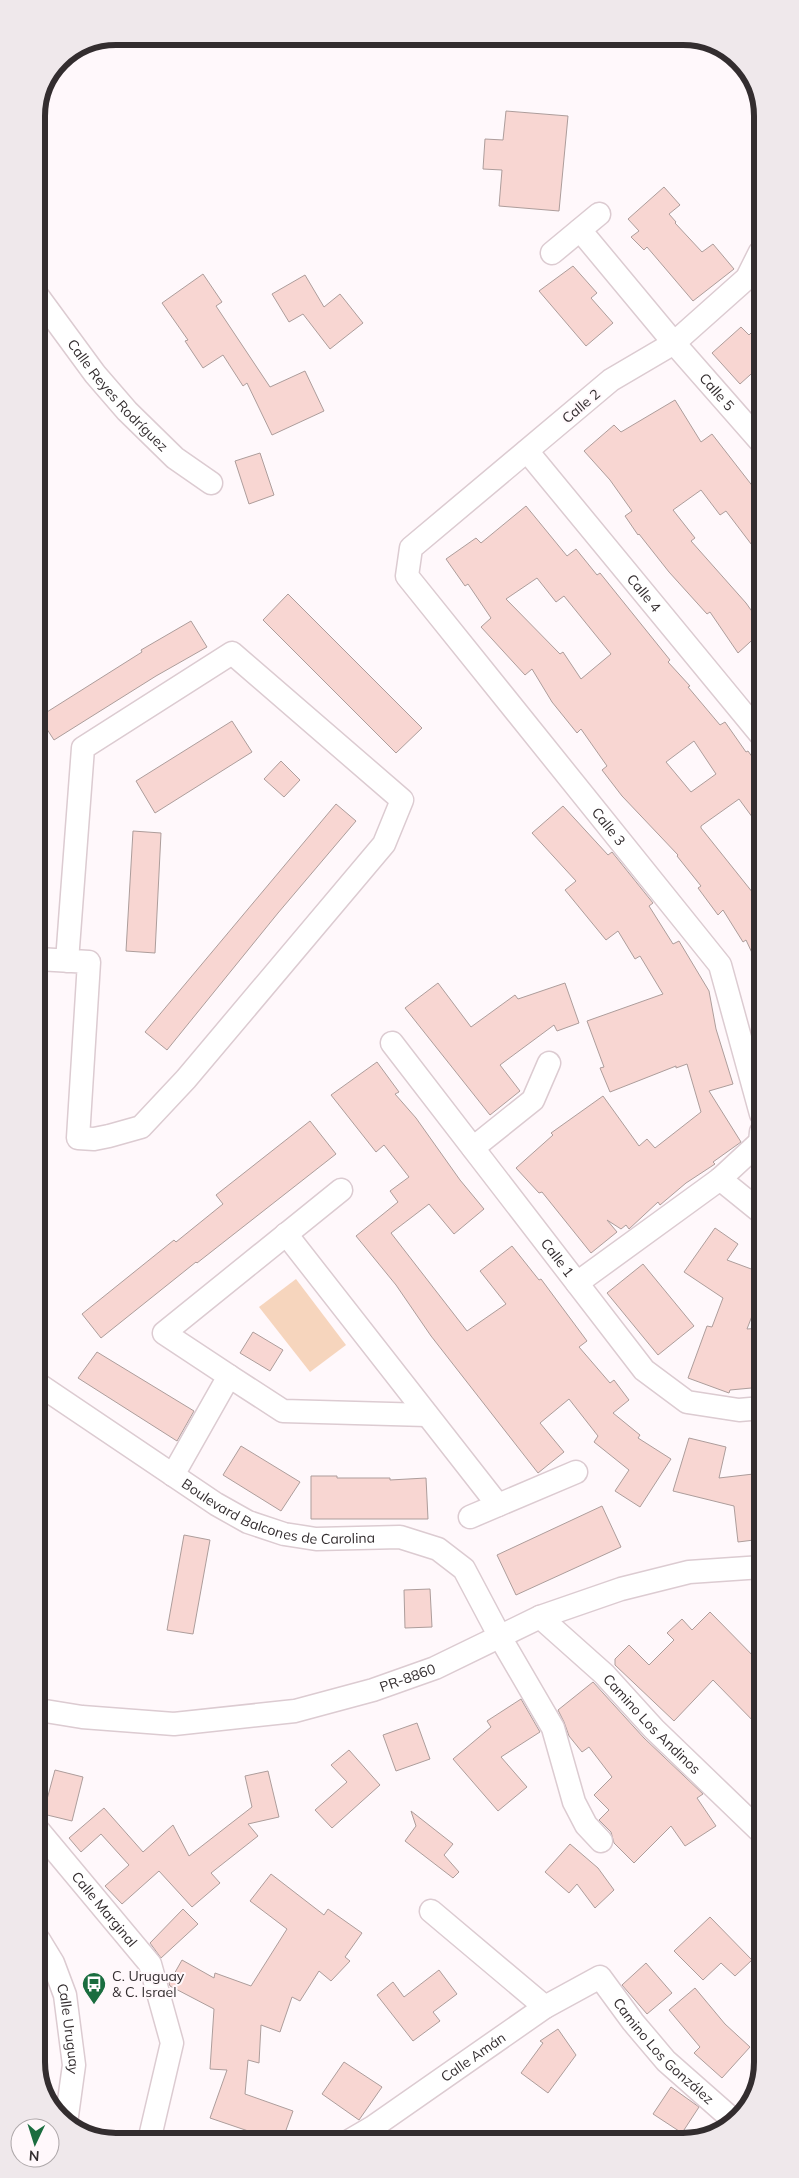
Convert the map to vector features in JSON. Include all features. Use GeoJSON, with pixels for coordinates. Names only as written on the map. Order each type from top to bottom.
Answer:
{"type":"FeatureCollection","features":[{"type":"Feature","properties":{"kind":"street"},"geometry":{"type":"LineString","coordinates":[[552,253],[599,214]]}},
{"type":"Feature","properties":{"kind":"street","name":"Calle 5"},"geometry":{"type":"LineString","coordinates":[[580,230],[754,435]]}},
{"type":"Feature","properties":{"kind":"street","name":"Calle 2"},"geometry":{"type":"LineString","coordinates":[[408,566],[411,548],[611,380],[674,343],[747,278],[754,264]]}},
{"type":"Feature","properties":{"kind":"street","name":"Calle Reyes Rodríguez"},"geometry":{"type":"LineString","coordinates":[[45,306],[95,374],[127,411],[175,458],[212,483]]}},
{"type":"Feature","properties":{"kind":"street","name":"Calle 4"},"geometry":{"type":"LineString","coordinates":[[527,451],[754,727]]}},
{"type":"Feature","properties":{"kind":"street","name":"Calle 3"},"geometry":{"type":"LineString","coordinates":[[408,566],[407,576],[720,965],[754,1089]]}},
{"type":"Feature","properties":{"kind":"street"},"geometry":{"type":"LineString","coordinates":[[45,959],[67,961],[90,962],[78,1138],[94,1139],[141,1127],[186,1080],[384,844],[402,800],[232,653],[83,748],[67,961]]}},
{"type":"Feature","properties":{"kind":"street","name":"Calle 1"},"geometry":{"type":"LineString","coordinates":[[392,1043],[644,1370],[687,1402],[739,1410],[754,1409]]}},
{"type":"Feature","properties":{"kind":"street"},"geometry":{"type":"LineString","coordinates":[[473,1148],[533,1100],[548,1064]]}},
{"type":"Feature","properties":{"kind":"street"},"geometry":{"type":"LineString","coordinates":[[577,1283],[720,1179],[754,1148]]}},
{"type":"Feature","properties":{"kind":"street"},"geometry":{"type":"LineString","coordinates":[[720,1179],[754,1207]]}},
{"type":"Feature","properties":{"kind":"street"},"geometry":{"type":"LineString","coordinates":[[341,1190],[164,1332],[228,1376],[283,1410],[427,1414]]}},
{"type":"Feature","properties":{"kind":"street"},"geometry":{"type":"LineString","coordinates":[[286,1234],[498,1505]]}},
{"type":"Feature","properties":{"kind":"street"},"geometry":{"type":"LineString","coordinates":[[173,1475],[228,1376]]}},
{"type":"Feature","properties":{"kind":"street","name":"Boulevard Balcones de Carolina"},"geometry":{"type":"LineString","coordinates":[[45,1389],[216,1504],[248,1522],[284,1534],[316,1539],[400,1537],[438,1549],[464,1569],[500,1637],[553,1728],[574,1802],[586,1825],[601,1841]]}},
{"type":"Feature","properties":{"kind":"street"},"geometry":{"type":"LineString","coordinates":[[470,1517],[576,1472]]}},
{"type":"Feature","properties":{"kind":"street","name":"PR-8860"},"geometry":{"type":"LineString","coordinates":[[45,1711],[82,1717],[174,1724],[295,1711],[373,1690],[435,1668],[540,1617],[621,1589],[689,1572],[754,1568]]}},
{"type":"Feature","properties":{"kind":"street","name":"Camino Los Andinos"},"geometry":{"type":"LineString","coordinates":[[540,1617],[604,1674],[654,1729],[754,1825]]}},
{"type":"Feature","properties":{"kind":"street","name":"Calle Marginal"},"geometry":{"type":"LineString","coordinates":[[45,1838],[150,1964],[172,2043],[151,2133]]}},
{"type":"Feature","properties":{"kind":"street"},"geometry":{"type":"LineString","coordinates":[[431,1911],[545,2007]]}},
{"type":"Feature","properties":{"kind":"street","name":"Calle Uruguay"},"geometry":{"type":"LineString","coordinates":[[45,1950],[53,1963],[65,1995],[74,2065],[67,2113]]}},
{"type":"Feature","properties":{"kind":"street","name":"Calle Amán"},"geometry":{"type":"LineString","coordinates":[[362,2133],[545,2007],[600,1977]]}},
{"type":"Feature","properties":{"kind":"street","name":"Camino Los González"},"geometry":{"type":"LineString","coordinates":[[600,1977],[633,2022],[666,2061],[728,2116]]}},
{"type":"Feature","properties":{"kind":"shaded area"},"geometry":{"type":"Polygon","coordinates":[[[296,1279],[346,1345],[310,1372],[259,1307],[296,1279]]]}},
{"type":"Feature","properties":{"kind":"building"},"geometry":{"type":"Polygon","coordinates":[[[506,111],[568,116],[559,211],[499,206],[502,170],[483,169],[485,139],[503,140],[506,111]]]}},
{"type":"Feature","properties":{"kind":"building"},"geometry":{"type":"Polygon","coordinates":[[[664,187],[680,205],[669,214],[675,223],[702,252],[713,244],[734,269],[693,301],[647,247],[644,250],[631,237],[639,231],[628,219],[664,187]]]}},
{"type":"Feature","properties":{"kind":"building"},"geometry":{"type":"Polygon","coordinates":[[[573,266],[597,293],[591,298],[613,323],[586,346],[539,291],[573,266]]]}},
{"type":"Feature","properties":{"kind":"building"},"geometry":{"type":"Polygon","coordinates":[[[203,274],[222,302],[216,306],[270,387],[305,371],[324,411],[272,435],[247,383],[243,386],[223,355],[203,368],[185,341],[188,340],[162,303],[203,274]]]}},
{"type":"Feature","properties":{"kind":"building"},"geometry":{"type":"Polygon","coordinates":[[[305,275],[324,307],[340,294],[363,323],[330,349],[303,314],[289,322],[272,294],[305,275]]]}},
{"type":"Feature","properties":{"kind":"building"},"geometry":{"type":"Polygon","coordinates":[[[741,327],[749,335],[754,330],[754,371],[740,384],[712,353],[741,327]]]}},
{"type":"Feature","properties":{"kind":"building"},"geometry":{"type":"Polygon","coordinates":[[[675,400],[701,442],[712,434],[754,488],[754,548],[726,511],[720,515],[701,490],[673,510],[695,538],[691,541],[754,614],[754,638],[738,653],[710,612],[707,614],[638,535],[625,516],[632,511],[610,480],[584,451],[614,425],[621,432],[675,400]]]}},
{"type":"Feature","properties":{"kind":"building"},"geometry":{"type":"Polygon","coordinates":[[[260,453],[274,495],[249,504],[235,461],[260,453]]]}},
{"type":"Feature","properties":{"kind":"building"},"geometry":{"type":"Polygon","coordinates":[[[526,506],[567,556],[576,549],[597,575],[600,573],[670,660],[668,662],[690,686],[688,687],[720,725],[725,722],[746,752],[748,751],[754,759],[754,819],[739,799],[701,826],[701,828],[754,894],[754,957],[746,940],[743,942],[723,910],[718,915],[698,888],[701,886],[678,855],[622,796],[602,770],[607,766],[581,729],[577,733],[552,702],[532,669],[525,675],[481,627],[491,618],[468,584],[465,586],[446,559],[476,538],[481,543],[526,506]],[[537,578],[506,599],[560,654],[563,652],[581,679],[611,654],[564,596],[556,602],[537,578]],[[694,741],[666,762],[691,792],[716,774],[694,741]]]}},
{"type":"Feature","properties":{"kind":"building"},"geometry":{"type":"Polygon","coordinates":[[[288,594],[422,728],[396,753],[263,620],[288,594]]]}},
{"type":"Feature","properties":{"kind":"building"},"geometry":{"type":"Polygon","coordinates":[[[191,621],[207,647],[156,676],[54,740],[45,726],[45,713],[142,652],[141,650],[191,621]]]}},
{"type":"Feature","properties":{"kind":"building"},"geometry":{"type":"Polygon","coordinates":[[[232,721],[252,752],[155,813],[136,781],[232,721]]]}},
{"type":"Feature","properties":{"kind":"building"},"geometry":{"type":"Polygon","coordinates":[[[281,761],[300,780],[284,797],[264,779],[281,761]]]}},
{"type":"Feature","properties":{"kind":"building"},"geometry":{"type":"Polygon","coordinates":[[[336,804],[356,821],[278,913],[167,1050],[145,1032],[336,804]]]}},
{"type":"Feature","properties":{"kind":"building"},"geometry":{"type":"Polygon","coordinates":[[[563,806],[608,855],[612,852],[653,903],[649,906],[673,944],[679,941],[709,991],[716,1029],[733,1084],[709,1091],[741,1142],[660,1205],[658,1202],[629,1229],[626,1225],[621,1229],[607,1220],[617,1232],[591,1253],[542,1192],[539,1193],[516,1168],[553,1135],[551,1133],[603,1096],[639,1146],[647,1139],[655,1148],[701,1112],[687,1064],[676,1068],[676,1066],[610,1092],[600,1068],[604,1067],[587,1021],[663,994],[640,956],[635,959],[618,931],[606,940],[565,890],[576,881],[532,833],[563,806]]]}},
{"type":"Feature","properties":{"kind":"building"},"geometry":{"type":"Polygon","coordinates":[[[133,831],[161,833],[155,953],[126,951],[133,831]]]}},
{"type":"Feature","properties":{"kind":"building"},"geometry":{"type":"Polygon","coordinates":[[[438,983],[471,1027],[515,995],[518,999],[565,983],[579,1023],[557,1031],[554,1025],[500,1065],[520,1091],[490,1115],[405,1008],[438,983]]]}},
{"type":"Feature","properties":{"kind":"building"},"geometry":{"type":"Polygon","coordinates":[[[377,1062],[399,1092],[395,1094],[416,1118],[460,1180],[484,1209],[454,1234],[429,1204],[391,1233],[467,1331],[506,1304],[480,1271],[512,1246],[539,1280],[541,1279],[587,1341],[579,1347],[610,1383],[614,1380],[629,1400],[613,1413],[640,1435],[638,1438],[671,1459],[640,1507],[615,1491],[629,1470],[594,1442],[598,1436],[569,1399],[540,1423],[564,1452],[538,1473],[431,1336],[396,1285],[356,1236],[398,1202],[390,1191],[409,1177],[384,1145],[376,1152],[331,1095],[377,1062]]]}},
{"type":"Feature","properties":{"kind":"building"},"geometry":{"type":"Polygon","coordinates":[[[310,1121],[336,1154],[101,1338],[82,1314],[174,1240],[176,1242],[223,1204],[216,1195],[310,1121]]]}},
{"type":"Feature","properties":{"kind":"building"},"geometry":{"type":"Polygon","coordinates":[[[715,1228],[738,1244],[727,1260],[754,1270],[754,1311],[747,1329],[754,1329],[754,1388],[730,1390],[729,1393],[688,1378],[707,1326],[712,1327],[723,1298],[684,1272],[715,1228]]]}},
{"type":"Feature","properties":{"kind":"building"},"geometry":{"type":"Polygon","coordinates":[[[643,1264],[694,1326],[658,1355],[607,1293],[643,1264]]]}},
{"type":"Feature","properties":{"kind":"building"},"geometry":{"type":"Polygon","coordinates":[[[253,1332],[283,1350],[270,1371],[240,1353],[253,1332]]]}},
{"type":"Feature","properties":{"kind":"building"},"geometry":{"type":"Polygon","coordinates":[[[97,1352],[194,1411],[177,1441],[78,1378],[97,1352]]]}},
{"type":"Feature","properties":{"kind":"building"},"geometry":{"type":"Polygon","coordinates":[[[689,1438],[726,1447],[719,1478],[754,1474],[754,1540],[738,1542],[734,1506],[673,1491],[689,1438]]]}},
{"type":"Feature","properties":{"kind":"building"},"geometry":{"type":"Polygon","coordinates":[[[241,1446],[300,1482],[281,1511],[223,1475],[241,1446]]]}},
{"type":"Feature","properties":{"kind":"building"},"geometry":{"type":"Polygon","coordinates":[[[311,1476],[390,1478],[390,1480],[426,1478],[428,1519],[311,1519],[311,1476]]]}},
{"type":"Feature","properties":{"kind":"building"},"geometry":{"type":"Polygon","coordinates":[[[602,1506],[621,1547],[516,1595],[497,1555],[602,1506]]]}},
{"type":"Feature","properties":{"kind":"building"},"geometry":{"type":"Polygon","coordinates":[[[184,1535],[210,1540],[193,1634],[167,1630],[184,1535]]]}},
{"type":"Feature","properties":{"kind":"building"},"geometry":{"type":"Polygon","coordinates":[[[430,1589],[432,1627],[405,1628],[404,1590],[430,1589]]]}},
{"type":"Feature","properties":{"kind":"building"},"geometry":{"type":"Polygon","coordinates":[[[710,1612],[754,1657],[754,1722],[713,1680],[674,1721],[615,1665],[615,1659],[629,1645],[649,1665],[674,1640],[667,1633],[682,1619],[692,1630],[710,1612]]]}},
{"type":"Feature","properties":{"kind":"building"},"geometry":{"type":"Polygon","coordinates":[[[593,1682],[644,1738],[703,1794],[697,1798],[716,1826],[685,1846],[671,1826],[634,1863],[614,1843],[611,1832],[599,1820],[609,1810],[594,1795],[612,1777],[589,1747],[582,1752],[569,1736],[558,1710],[593,1682]]]}},
{"type":"Feature","properties":{"kind":"building"},"geometry":{"type":"Polygon","coordinates":[[[521,1699],[540,1732],[501,1757],[527,1787],[498,1811],[453,1759],[491,1727],[487,1721],[521,1699]]]}},
{"type":"Feature","properties":{"kind":"building"},"geometry":{"type":"Polygon","coordinates":[[[417,1723],[430,1759],[396,1771],[383,1735],[417,1723]]]}},
{"type":"Feature","properties":{"kind":"building"},"geometry":{"type":"Polygon","coordinates":[[[349,1750],[380,1785],[332,1828],[315,1810],[347,1782],[331,1765],[349,1750]]]}},
{"type":"Feature","properties":{"kind":"building"},"geometry":{"type":"Polygon","coordinates":[[[55,1770],[83,1777],[72,1821],[45,1814],[45,1807],[55,1770]]]}},
{"type":"Feature","properties":{"kind":"building"},"geometry":{"type":"Polygon","coordinates":[[[268,1771],[279,1817],[248,1824],[258,1836],[211,1873],[220,1883],[192,1907],[159,1871],[122,1904],[105,1886],[129,1865],[101,1834],[81,1852],[69,1838],[104,1808],[143,1852],[173,1825],[189,1856],[252,1807],[245,1776],[268,1771]]]}},
{"type":"Feature","properties":{"kind":"building"},"geometry":{"type":"Polygon","coordinates":[[[411,1811],[453,1844],[444,1855],[459,1872],[453,1878],[405,1841],[416,1826],[411,1811]]]}},
{"type":"Feature","properties":{"kind":"building"},"geometry":{"type":"Polygon","coordinates":[[[570,1844],[598,1868],[614,1890],[595,1908],[577,1884],[569,1893],[545,1872],[570,1844]]]}},
{"type":"Feature","properties":{"kind":"building"},"geometry":{"type":"Polygon","coordinates":[[[271,1874],[324,1915],[328,1909],[362,1933],[345,1957],[350,1961],[331,1981],[319,1971],[300,2001],[292,1997],[280,2032],[261,2025],[259,2063],[248,2060],[245,2094],[293,2111],[285,2133],[254,2133],[210,2118],[227,2070],[210,2069],[214,2009],[170,1986],[169,1983],[182,1960],[214,1978],[215,1973],[251,1986],[287,1929],[250,1901],[271,1874]]]}},
{"type":"Feature","properties":{"kind":"building"},"geometry":{"type":"Polygon","coordinates":[[[183,1909],[198,1924],[161,1958],[150,1943],[183,1909]]]}},
{"type":"Feature","properties":{"kind":"building"},"geometry":{"type":"Polygon","coordinates":[[[710,1917],[752,1960],[735,1976],[721,1963],[703,1980],[674,1951],[710,1917]]]}},
{"type":"Feature","properties":{"kind":"building"},"geometry":{"type":"Polygon","coordinates":[[[646,1963],[672,1993],[647,2014],[622,1985],[646,1963]]]}},
{"type":"Feature","properties":{"kind":"building"},"geometry":{"type":"Polygon","coordinates":[[[439,1970],[457,1994],[433,2012],[440,2021],[413,2041],[377,1995],[393,1982],[404,1997],[439,1970]]]}},
{"type":"Feature","properties":{"kind":"building"},"geometry":{"type":"Polygon","coordinates":[[[695,1988],[725,2024],[750,2047],[722,2078],[694,2053],[700,2047],[669,2010],[695,1988]]]}},
{"type":"Feature","properties":{"kind":"building"},"geometry":{"type":"Polygon","coordinates":[[[558,2029],[576,2055],[548,2093],[521,2073],[543,2043],[540,2041],[558,2029]]]}},
{"type":"Feature","properties":{"kind":"building"},"geometry":{"type":"Polygon","coordinates":[[[344,2062],[382,2087],[359,2120],[322,2094],[344,2062]]]}},
{"type":"Feature","properties":{"kind":"building"},"geometry":{"type":"Polygon","coordinates":[[[671,2087],[699,2107],[682,2133],[653,2114],[671,2087]]]}},
{"type":"Feature","properties":{"kind":"place","name":"C. Uruguay & C. Israel"},"geometry":{"type":"Point","coordinates":[94,2005]}}]}
